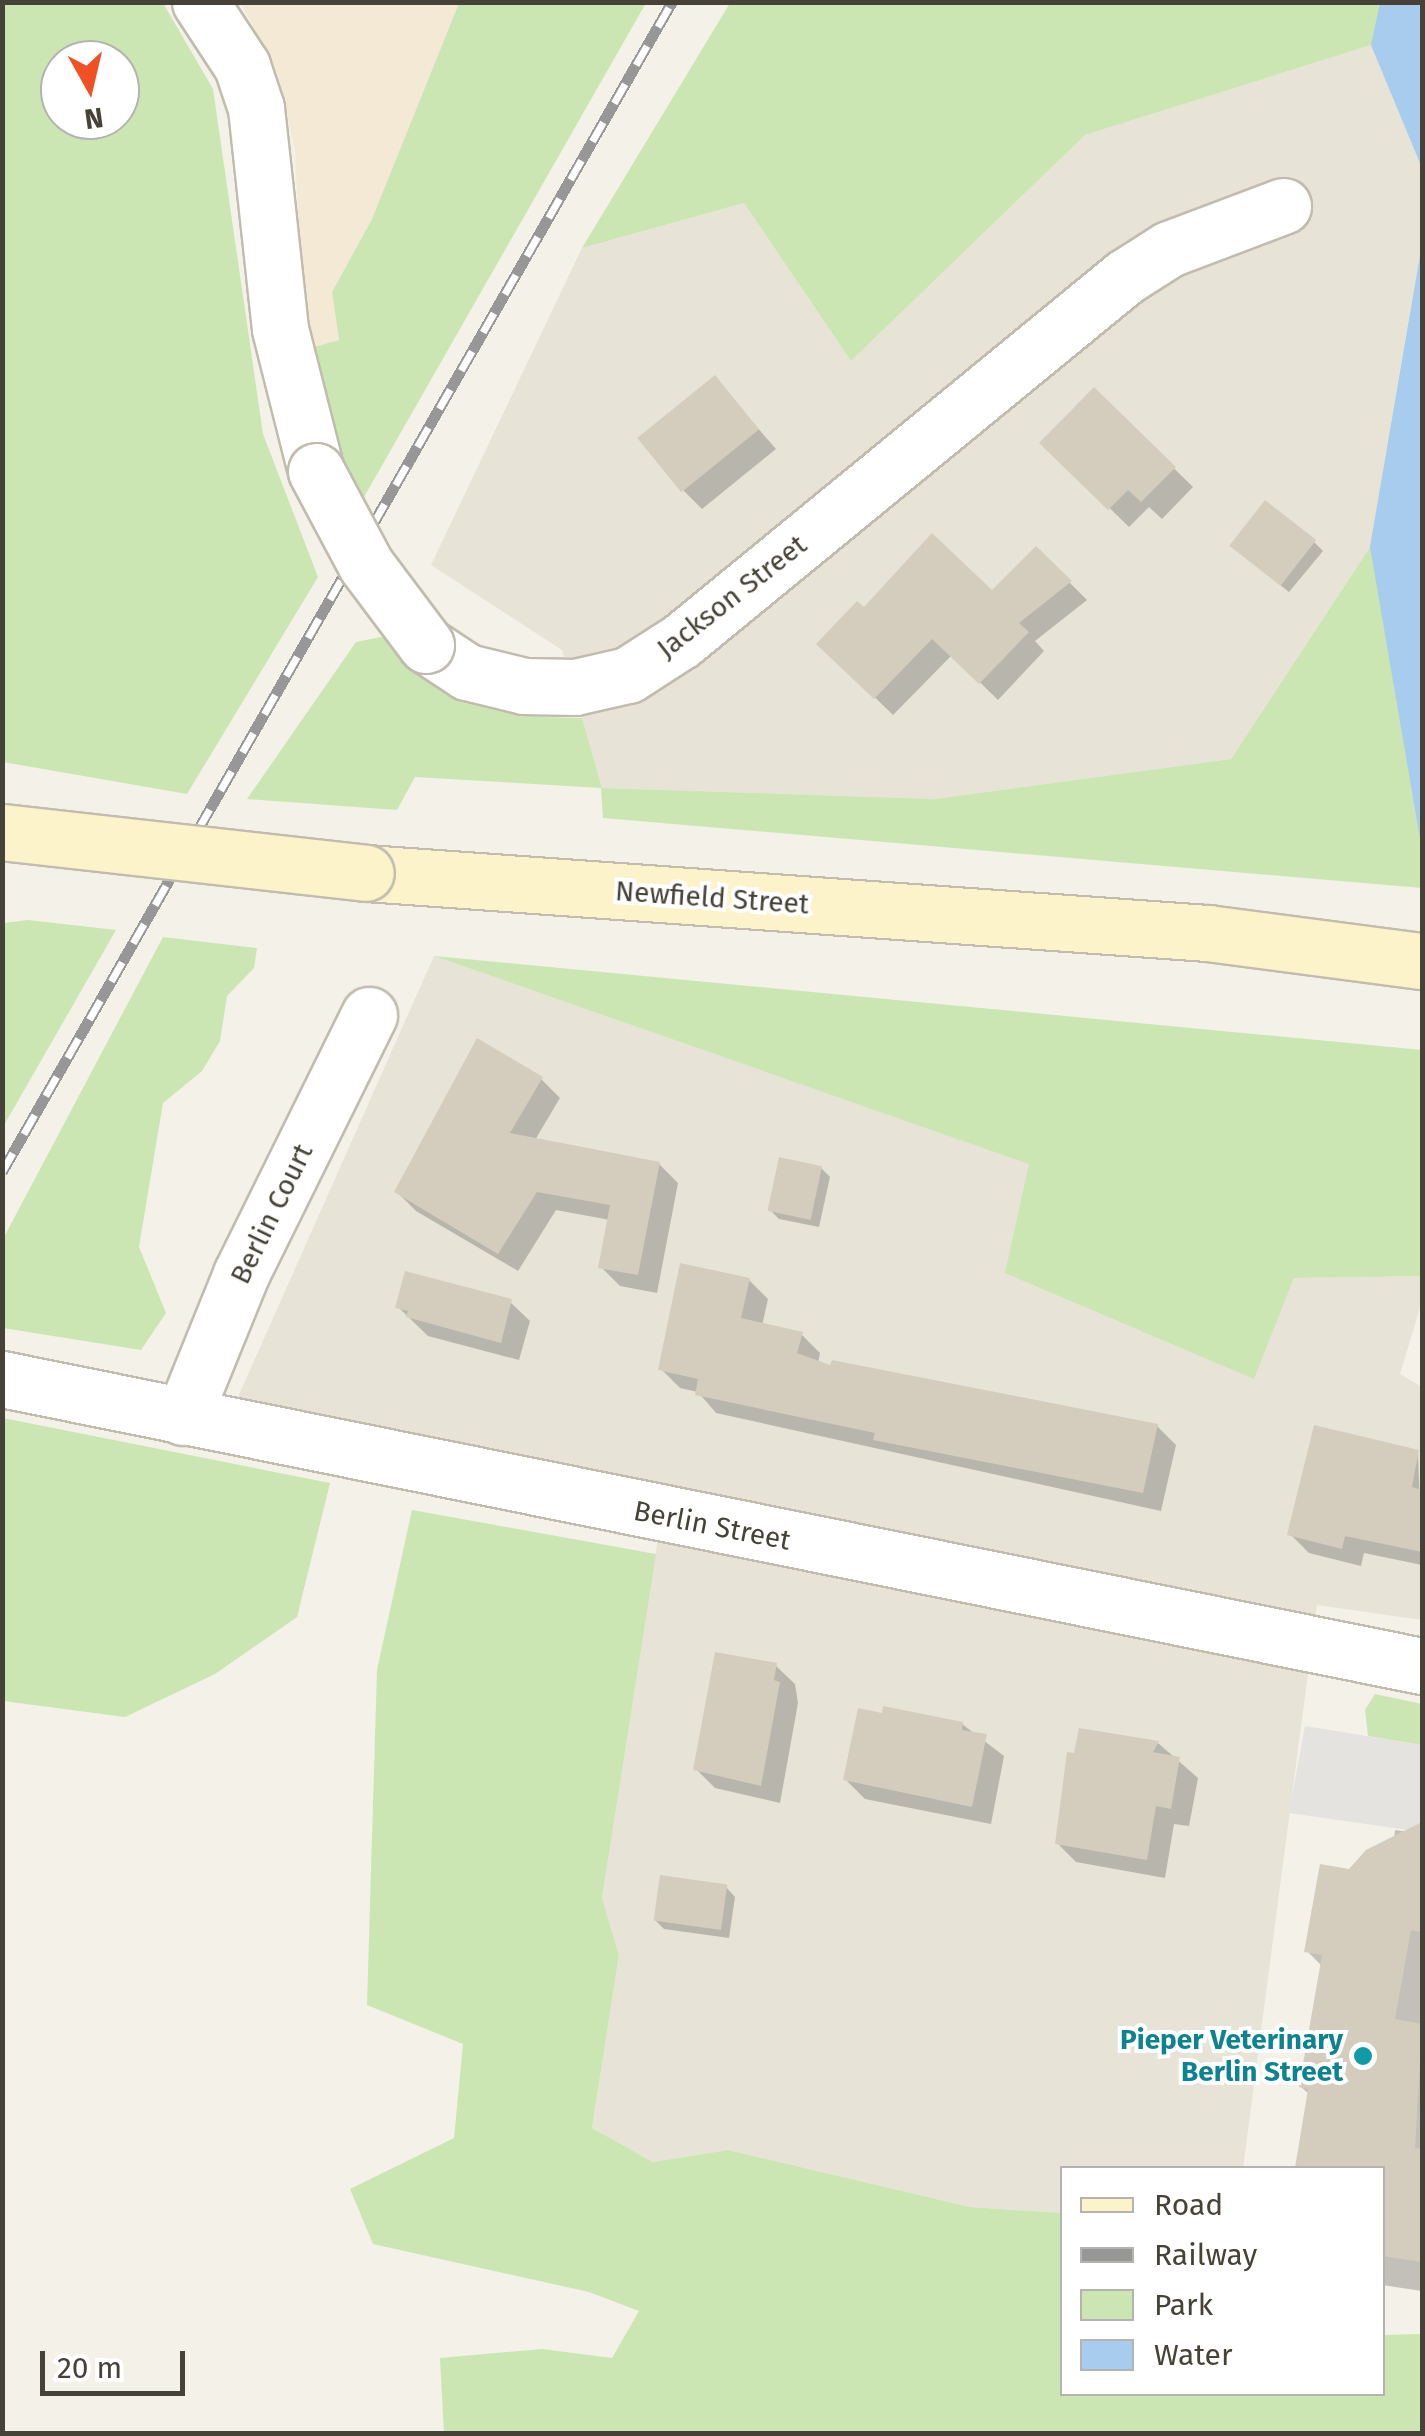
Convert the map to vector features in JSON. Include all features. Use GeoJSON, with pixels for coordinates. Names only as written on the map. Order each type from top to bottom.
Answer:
{"type":"FeatureCollection","features":[{"type":"Feature","properties":{"kind":"main road","name":"Newfield Street"},"geometry":{"type":"LineString","coordinates":[[2,832],[366,873],[1208,934],[1399,957]]}},
{"type":"Feature","properties":{"kind":"street","name":"Jackson Street"},"geometry":{"type":"LineString","coordinates":[[200,2],[242,66],[256,108],[280,328],[316,471],[366,565],[426,645],[467,672],[524,686],[576,686],[628,675],[681,642],[1125,277],[1168,248],[1283,206]]}},
{"type":"Feature","properties":{"kind":"street","name":"Berlin Court"},"geometry":{"type":"LineString","coordinates":[[184,1416],[241,1274],[370,1015]]}},
{"type":"Feature","properties":{"kind":"street","name":"Berlin Street"},"geometry":{"type":"LineString","coordinates":[[2,1380],[1422,1666]]}},
{"type":"Feature","properties":{"kind":"shaded area"},"geometry":{"type":"Polygon","coordinates":[[[241,3],[459,3],[372,219],[332,292],[339,340],[314,347],[304,344],[295,150],[278,74],[241,3]]]}},
{"type":"Feature","properties":{"kind":"shaded area"},"geometry":{"type":"Polygon","coordinates":[[[1371,45],[1422,168],[1422,244],[1370,547],[1231,759],[935,799],[602,788],[562,650],[431,565],[582,248],[744,203],[851,361],[1085,135],[1371,45]]]}},
{"type":"Feature","properties":{"kind":"shaded area"},"geometry":{"type":"Polygon","coordinates":[[[434,956],[1030,1164],[1254,1378],[1294,1278],[1422,1276],[1422,1301],[1400,1374],[1422,1387],[1422,1620],[1317,1605],[1243,2166],[1060,2166],[1060,2213],[970,2207],[728,2150],[653,2162],[592,2128],[619,1955],[602,1898],[666,1487],[238,1397],[434,956]]]}},
{"type":"Feature","properties":{"kind":"shaded area"},"geometry":{"type":"Polygon","coordinates":[[[1305,1726],[1422,1745],[1422,1832],[1289,1813],[1305,1726]]]}},
{"type":"Feature","properties":{"kind":"green space"},"geometry":{"type":"Polygon","coordinates":[[[2,3],[163,3],[213,89],[263,434],[318,577],[187,794],[3,762],[2,3]]]}},
{"type":"Feature","properties":{"kind":"green space"},"geometry":{"type":"Polygon","coordinates":[[[459,3],[646,3],[360,504],[322,404],[314,347],[339,340],[332,292],[372,219],[459,3]]]}},
{"type":"Feature","properties":{"kind":"green space"},"geometry":{"type":"Polygon","coordinates":[[[730,3],[1422,3],[1422,168],[1371,45],[1085,135],[851,361],[744,203],[582,248],[730,3]]]}},
{"type":"Feature","properties":{"kind":"green space"},"geometry":{"type":"Polygon","coordinates":[[[1422,244],[1422,888],[603,818],[601,788],[415,777],[397,810],[247,799],[356,642],[386,636],[486,704],[537,717],[582,718],[602,788],[935,799],[1231,759],[1370,547],[1422,244]]]}},
{"type":"Feature","properties":{"kind":"green space"},"geometry":{"type":"Polygon","coordinates":[[[28,920],[116,930],[3,1127],[3,923],[28,920]]]}},
{"type":"Feature","properties":{"kind":"green space"},"geometry":{"type":"Polygon","coordinates":[[[163,937],[257,948],[254,968],[227,996],[220,1041],[202,1071],[163,1103],[139,1247],[166,1313],[141,1350],[3,1328],[3,1239],[163,937]]]}},
{"type":"Feature","properties":{"kind":"green space"},"geometry":{"type":"Polygon","coordinates":[[[434,956],[1422,1050],[1422,1276],[1294,1278],[1254,1379],[1005,1273],[1029,1164],[434,956]]]}},
{"type":"Feature","properties":{"kind":"green space"},"geometry":{"type":"Polygon","coordinates":[[[3,1418],[330,1483],[297,1617],[215,1674],[125,1717],[3,1701],[3,1418]]]}},
{"type":"Feature","properties":{"kind":"green space"},"geometry":{"type":"Polygon","coordinates":[[[412,1510],[656,1554],[602,1898],[619,1955],[592,2128],[653,2162],[728,2150],[970,2207],[1060,2213],[1060,2396],[1385,2396],[1385,2335],[1422,2334],[1422,2433],[444,2433],[440,2358],[542,2349],[612,2358],[639,2311],[589,2292],[373,2244],[350,2189],[454,2138],[463,2044],[367,2005],[377,1670],[412,1510]]]}},
{"type":"Feature","properties":{"kind":"green space"},"geometry":{"type":"Polygon","coordinates":[[[1375,1694],[1422,1704],[1422,1745],[1368,1736],[1365,1710],[1375,1694]]]}},
{"type":"Feature","properties":{"kind":"water"},"geometry":{"type":"Polygon","coordinates":[[[1380,3],[1422,3],[1422,168],[1371,45],[1380,3]]]}},
{"type":"Feature","properties":{"kind":"water"},"geometry":{"type":"Polygon","coordinates":[[[1422,244],[1422,850],[1370,547],[1422,244]]]}},
{"type":"Feature","properties":{"kind":"building"},"geometry":{"type":"Polygon","coordinates":[[[715,375],[759,429],[681,492],[637,438],[715,375]]]}},
{"type":"Feature","properties":{"kind":"building"},"geometry":{"type":"Polygon","coordinates":[[[1094,387],[1176,467],[1141,502],[1128,490],[1108,510],[1039,443],[1094,387]]]}},
{"type":"Feature","properties":{"kind":"building"},"geometry":{"type":"Polygon","coordinates":[[[1265,500],[1316,540],[1281,586],[1229,546],[1265,500]]]}},
{"type":"Feature","properties":{"kind":"building"},"geometry":{"type":"Polygon","coordinates":[[[932,533],[992,590],[1036,546],[1072,581],[1019,623],[1029,632],[979,684],[932,639],[874,699],[816,644],[857,601],[864,607],[932,533]]]}},
{"type":"Feature","properties":{"kind":"building"},"geometry":{"type":"Polygon","coordinates":[[[477,1038],[543,1077],[510,1133],[660,1162],[638,1275],[598,1268],[610,1205],[537,1192],[498,1254],[394,1192],[477,1038]]]}},
{"type":"Feature","properties":{"kind":"building"},"geometry":{"type":"Polygon","coordinates":[[[779,1157],[822,1166],[811,1220],[768,1211],[779,1157]]]}},
{"type":"Feature","properties":{"kind":"building"},"geometry":{"type":"Polygon","coordinates":[[[680,1263],[750,1278],[741,1318],[803,1332],[797,1353],[830,1365],[832,1360],[1158,1424],[1143,1493],[873,1440],[875,1433],[695,1395],[698,1379],[658,1370],[680,1263]]]}},
{"type":"Feature","properties":{"kind":"building"},"geometry":{"type":"Polygon","coordinates":[[[405,1271],[512,1299],[501,1343],[406,1317],[408,1311],[395,1308],[405,1271]]]}},
{"type":"Feature","properties":{"kind":"building"},"geometry":{"type":"Polygon","coordinates":[[[1314,1425],[1419,1450],[1412,1487],[1422,1490],[1422,1552],[1345,1536],[1342,1549],[1287,1535],[1314,1425]]]}},
{"type":"Feature","properties":{"kind":"building"},"geometry":{"type":"Polygon","coordinates":[[[715,1652],[777,1663],[774,1680],[780,1682],[761,1786],[693,1770],[715,1652]]]}},
{"type":"Feature","properties":{"kind":"building"},"geometry":{"type":"Polygon","coordinates":[[[883,1706],[963,1722],[962,1730],[987,1734],[972,1807],[843,1780],[858,1708],[882,1713],[883,1706]]]}},
{"type":"Feature","properties":{"kind":"building"},"geometry":{"type":"Polygon","coordinates":[[[1079,1728],[1159,1741],[1153,1752],[1180,1757],[1171,1809],[1156,1806],[1147,1860],[1055,1844],[1067,1752],[1074,1753],[1079,1728]]]}},
{"type":"Feature","properties":{"kind":"building","name":"Pieper Veterinary Berlin Street"},"geometry":{"type":"Polygon","coordinates":[[[1422,1822],[1422,1932],[1411,1930],[1395,2019],[1422,2024],[1415,2148],[1422,2149],[1422,2262],[1385,2256],[1385,2166],[1295,2166],[1308,2089],[1299,2087],[1322,1955],[1304,1952],[1320,1864],[1349,1869],[1366,1850],[1422,1822]]]}},
{"type":"Feature","properties":{"kind":"building"},"geometry":{"type":"Polygon","coordinates":[[[660,1875],[727,1884],[721,1930],[654,1921],[660,1875]]]}},
{"type":"Feature","properties":{"kind":"railway"},"geometry":{"type":"LineString","coordinates":[[2,1172],[672,2]]}},
{"type":"Feature","properties":{"kind":"place","name":"Pieper Veterinary Berlin Street"},"geometry":{"type":"Point","coordinates":[1363,2056]}}]}
